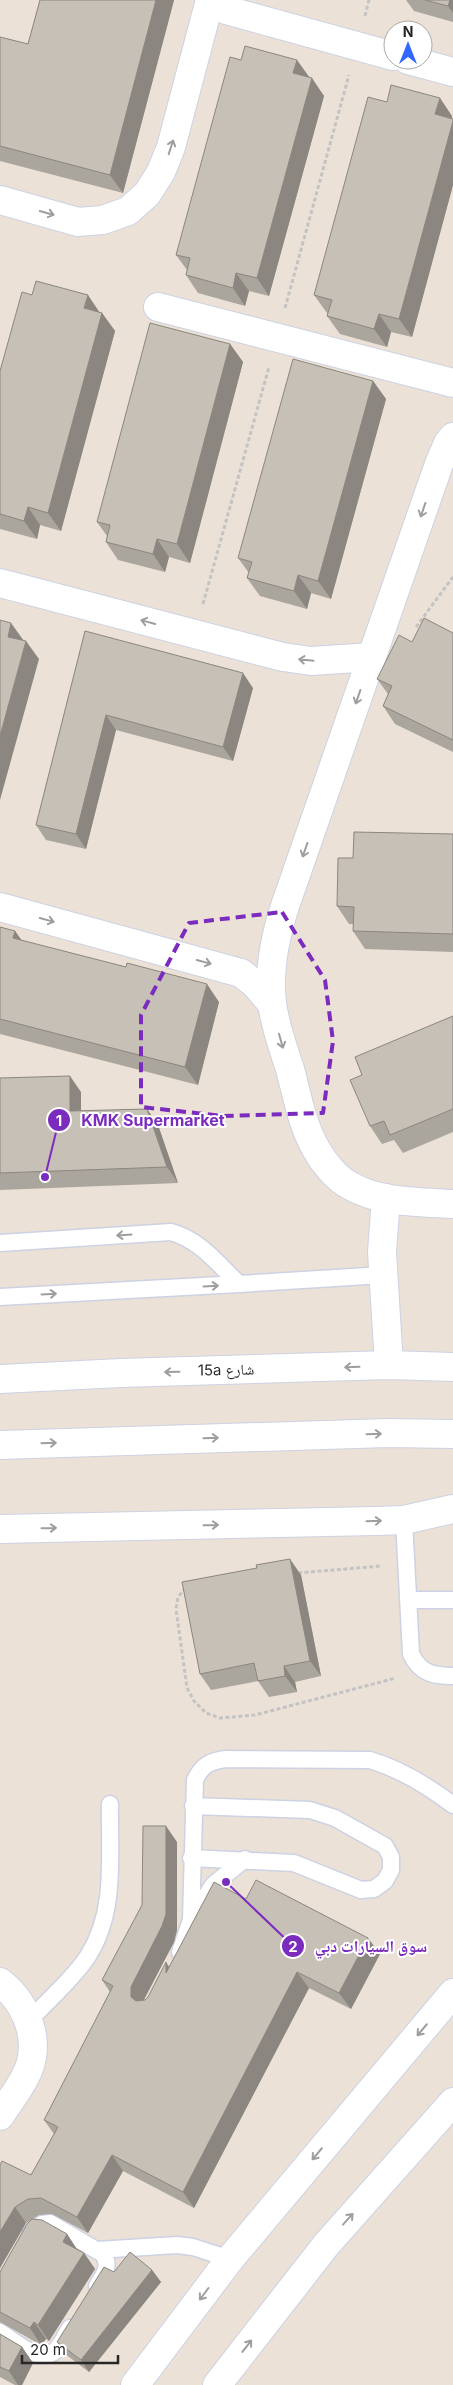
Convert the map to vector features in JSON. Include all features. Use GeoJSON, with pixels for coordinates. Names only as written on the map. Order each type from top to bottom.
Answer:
{"type":"FeatureCollection","features":[{"type":"Feature","properties":{"kind":"street"},"geometry":{"type":"LineString","coordinates":[[0,200],[78,222],[103,220],[128,211],[148,194],[161,172],[171,147],[218,5],[383,53]]}},
{"type":"Feature","properties":{"kind":"street"},"geometry":{"type":"LineString","coordinates":[[433,67],[453,72]]}},
{"type":"Feature","properties":{"kind":"street"},"geometry":{"type":"LineString","coordinates":[[158,307],[453,383]]}},
{"type":"Feature","properties":{"kind":"street"},"geometry":{"type":"LineString","coordinates":[[453,437],[448,443],[439,464],[275,938],[271,970],[272,1004],[306,1126],[316,1149],[330,1168],[348,1185],[386,1198],[453,1204]]}},
{"type":"Feature","properties":{"kind":"street"},"geometry":{"type":"LineString","coordinates":[[0,583],[284,657],[311,662],[372,657]]}},
{"type":"Feature","properties":{"kind":"street"},"geometry":{"type":"LineString","coordinates":[[0,907],[241,973],[255,984],[272,1004]]}},
{"type":"Feature","properties":{"kind":"street"},"geometry":{"type":"LineString","coordinates":[[386,1198],[382,1233],[388,1365]]}},
{"type":"Feature","properties":{"kind":"street","name":"15a شارع"},"geometry":{"type":"LineString","coordinates":[[0,1379],[121,1373],[388,1365],[453,1367]]}},
{"type":"Feature","properties":{"kind":"street"},"geometry":{"type":"LineString","coordinates":[[0,1445],[388,1433],[453,1434]]}},
{"type":"Feature","properties":{"kind":"street"},"geometry":{"type":"LineString","coordinates":[[0,1529],[404,1520],[453,1509]]}},
{"type":"Feature","properties":{"kind":"street"},"geometry":{"type":"LineString","coordinates":[[0,1982],[22,2004],[29,2021],[33,2039],[31,2058],[26,2076],[0,2116]]}},
{"type":"Feature","properties":{"kind":"street"},"geometry":{"type":"LineString","coordinates":[[135,2385],[230,2260],[453,1993]]}},
{"type":"Feature","properties":{"kind":"street"},"geometry":{"type":"LineString","coordinates":[[217,2385],[326,2245],[453,2102]]}},
{"type":"Feature","properties":{"kind":"lane"},"geometry":{"type":"LineString","coordinates":[[0,1243],[171,1232],[185,1236],[197,1243],[239,1284]]}},
{"type":"Feature","properties":{"kind":"lane"},"geometry":{"type":"LineString","coordinates":[[0,1297],[383,1275]]}},
{"type":"Feature","properties":{"kind":"lane"},"geometry":{"type":"LineString","coordinates":[[404,1520],[411,1654],[416,1664],[423,1671],[433,1675],[453,1676]]}},
{"type":"Feature","properties":{"kind":"lane"},"geometry":{"type":"LineString","coordinates":[[408,1600],[453,1600]]}},
{"type":"Feature","properties":{"kind":"lane"},"geometry":{"type":"LineString","coordinates":[[174,1964],[183,1946],[190,1920],[195,1780],[199,1771],[206,1764],[226,1759],[370,1760],[390,1766],[409,1776],[453,1805]]}},
{"type":"Feature","properties":{"kind":"lane"},"geometry":{"type":"LineString","coordinates":[[29,2021],[87,1957],[97,1940],[108,1902],[110,1804]]}},
{"type":"Feature","properties":{"kind":"lane"},"geometry":{"type":"LineString","coordinates":[[192,1858],[245,1859],[294,1863],[321,1872],[361,1890],[374,1889],[385,1881],[391,1870],[391,1857],[385,1846],[323,1813],[310,1810],[193,1806]]}},
{"type":"Feature","properties":{"kind":"lane"},"geometry":{"type":"LineString","coordinates":[[190,1920],[213,1885],[245,1859]]}},
{"type":"Feature","properties":{"kind":"lane"},"geometry":{"type":"LineString","coordinates":[[21,2250],[35,2228],[50,2223],[97,2250],[107,2260],[107,2266],[89,2297]]}},
{"type":"Feature","properties":{"kind":"lane"},"geometry":{"type":"LineString","coordinates":[[97,2250],[177,2245],[193,2247],[230,2260]]}},
{"type":"Feature","properties":{"kind":"lane"},"geometry":{"type":"LineString","coordinates":[[0,2332],[38,2355],[46,2355],[54,2353],[79,2314]]}},
{"type":"Feature","properties":{"kind":"path"},"geometry":{"type":"LineString","coordinates":[[288,1574],[406,1563]]}},
{"type":"Feature","properties":{"kind":"path"},"geometry":{"type":"LineString","coordinates":[[193,1585],[187,1587],[178,1597],[176,1609],[187,1688],[194,1702],[206,1713],[220,1718],[255,1715],[423,1671]]}},
{"type":"Feature","properties":{"kind":"highlighted area"},"geometry":{"type":"Polygon","coordinates":[[[282,912],[325,980],[333,1041],[323,1113],[223,1116],[141,1107],[141,1015],[189,923],[282,912]]]}},
{"type":"Feature","properties":{"kind":"building"},"geometry":{"type":"Polygon","coordinates":[[[40,0],[156,0],[110,175],[0,146],[0,37],[28,44],[40,0]]]}},
{"type":"Feature","properties":{"kind":"building"},"geometry":{"type":"Polygon","coordinates":[[[425,0],[450,0],[448,6],[425,0]]]}},
{"type":"Feature","properties":{"kind":"building"},"geometry":{"type":"Polygon","coordinates":[[[245,46],[297,60],[293,73],[312,78],[257,278],[236,273],[233,288],[186,275],[190,258],[176,255],[230,57],[241,60],[245,46]]]}},
{"type":"Feature","properties":{"kind":"building"},"geometry":{"type":"Polygon","coordinates":[[[391,85],[440,98],[435,114],[453,119],[453,121],[399,319],[379,314],[374,329],[327,316],[332,300],[314,295],[368,97],[387,102],[391,85]]]}},
{"type":"Feature","properties":{"kind":"building"},"geometry":{"type":"Polygon","coordinates":[[[36,281],[88,295],[84,308],[102,313],[48,513],[28,507],[24,521],[0,514],[0,371],[22,292],[32,295],[36,281]]]}},
{"type":"Feature","properties":{"kind":"building"},"geometry":{"type":"Polygon","coordinates":[[[150,323],[230,344],[177,544],[157,539],[153,554],[106,542],[110,525],[97,522],[150,323]]]}},
{"type":"Feature","properties":{"kind":"building"},"geometry":{"type":"Polygon","coordinates":[[[293,359],[373,381],[318,581],[298,575],[294,591],[247,578],[252,562],[238,558],[293,359]]]}},
{"type":"Feature","properties":{"kind":"building"},"geometry":{"type":"Polygon","coordinates":[[[424,618],[453,633],[453,740],[383,706],[392,686],[377,679],[399,635],[412,642],[424,618]]]}},
{"type":"Feature","properties":{"kind":"building"},"geometry":{"type":"Polygon","coordinates":[[[0,620],[11,623],[8,637],[26,641],[0,736],[0,620]]]}},
{"type":"Feature","properties":{"kind":"building"},"geometry":{"type":"Polygon","coordinates":[[[85,631],[243,673],[223,747],[106,715],[76,834],[36,825],[85,631]]]}},
{"type":"Feature","properties":{"kind":"building"},"geometry":{"type":"Polygon","coordinates":[[[354,832],[453,834],[453,934],[353,931],[354,907],[337,906],[338,858],[353,858],[354,832]]]}},
{"type":"Feature","properties":{"kind":"building"},"geometry":{"type":"Polygon","coordinates":[[[0,927],[15,931],[13,938],[126,967],[127,963],[207,984],[185,1067],[0,1019],[0,927]]]}},
{"type":"Feature","properties":{"kind":"building"},"geometry":{"type":"Polygon","coordinates":[[[453,1016],[453,1109],[390,1135],[384,1121],[370,1126],[350,1080],[362,1075],[355,1057],[453,1016]]]}},
{"type":"Feature","properties":{"kind":"building"},"geometry":{"type":"Polygon","coordinates":[[[70,1076],[70,1111],[147,1109],[167,1167],[0,1173],[0,1078],[70,1076]]]}},
{"type":"Feature","properties":{"kind":"building"},"geometry":{"type":"Polygon","coordinates":[[[290,1559],[310,1661],[284,1666],[285,1676],[258,1681],[254,1663],[200,1674],[182,1582],[257,1568],[256,1565],[290,1559]]]}},
{"type":"Feature","properties":{"kind":"building"},"geometry":{"type":"Polygon","coordinates":[[[143,1826],[166,1826],[166,1914],[162,1926],[131,1987],[131,1997],[136,2001],[145,2000],[148,1997],[166,1962],[166,1973],[214,1882],[246,1899],[256,1880],[368,1938],[339,1993],[297,1972],[183,2192],[112,2155],[77,2217],[41,2198],[28,2199],[15,2207],[0,2232],[0,2165],[2,2161],[31,2175],[58,2127],[44,2120],[113,1986],[102,1980],[142,1905],[143,1826]]]}},
{"type":"Feature","properties":{"kind":"building"},"geometry":{"type":"Polygon","coordinates":[[[32,2219],[42,2220],[67,2234],[63,2242],[84,2253],[38,2325],[34,2322],[30,2328],[0,2312],[0,2272],[27,2224],[32,2219]]]}},
{"type":"Feature","properties":{"kind":"building"},"geometry":{"type":"Polygon","coordinates":[[[130,2252],[152,2270],[81,2360],[57,2342],[104,2267],[114,2272],[130,2252]]]}},
{"type":"Feature","properties":{"kind":"building"},"geometry":{"type":"Polygon","coordinates":[[[0,2334],[22,2347],[9,2371],[0,2367],[0,2334]]]}},
{"type":"Feature","properties":{"kind":"place","name":"KMK Supermarket"},"geometry":{"type":"Point","coordinates":[45,1177]}},
{"type":"Feature","properties":{"kind":"place","name":"سوق السيارات دبي"},"geometry":{"type":"Point","coordinates":[226,1882]}}]}
